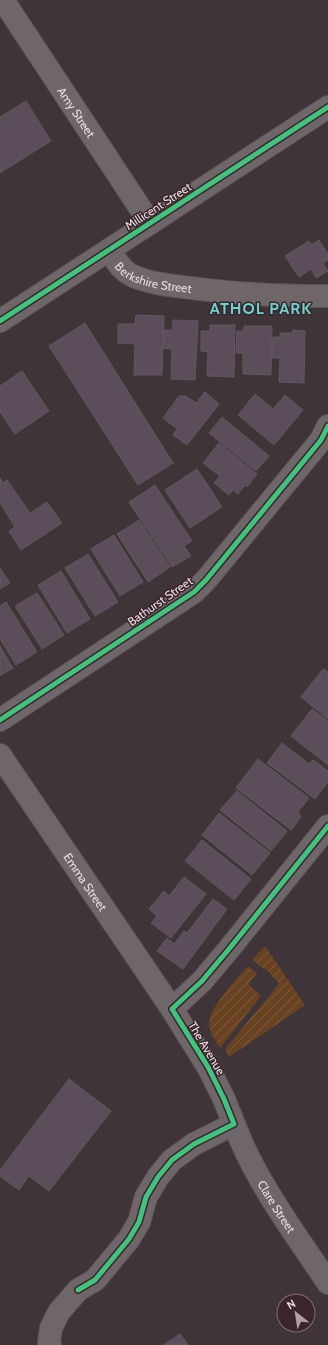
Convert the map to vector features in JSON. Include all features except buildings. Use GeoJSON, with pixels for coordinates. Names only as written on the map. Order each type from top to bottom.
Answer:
{"type":"FeatureCollection","features":[{"type":"Feature","properties":{"kind":"street","name":"Amy Street"},"geometry":{"type":"LineString","coordinates":[[3,0],[150,223]]}},
{"type":"Feature","properties":{"kind":"street","name":"Millicent Street"},"geometry":{"type":"LineString","coordinates":[[0,322],[328,107]]}},
{"type":"Feature","properties":{"kind":"street","name":"Berkshire Street"},"geometry":{"type":"LineString","coordinates":[[109,250],[118,265],[130,274],[150,282],[210,291],[262,295],[328,296]]}},
{"type":"Feature","properties":{"kind":"street","name":"Bathurst Street"},"geometry":{"type":"LineString","coordinates":[[0,720],[194,592],[206,580],[320,440],[328,426]]}},
{"type":"Feature","properties":{"kind":"street","name":"Emma Street"},"geometry":{"type":"LineString","coordinates":[[0,755],[172,1009]]}},
{"type":"Feature","properties":{"kind":"street"},"geometry":{"type":"LineString","coordinates":[[172,1009],[202,981],[328,826]]}},
{"type":"Feature","properties":{"kind":"street","name":"The Avenue"},"geometry":{"type":"LineString","coordinates":[[172,1009],[208,1067],[224,1099],[234,1124]]}},
{"type":"Feature","properties":{"kind":"street"},"geometry":{"type":"LineString","coordinates":[[50,1345],[51,1328],[59,1312],[78,1290],[95,1280],[129,1239],[139,1222],[146,1197],[158,1177],[172,1160],[194,1144],[234,1124]]}},
{"type":"Feature","properties":{"kind":"street","name":"Clare Street"},"geometry":{"type":"LineString","coordinates":[[234,1124],[241,1144],[257,1175],[328,1284]]}},
{"type":"Feature","properties":{"kind":"shaded area"},"geometry":{"type":"Polygon","coordinates":[[[265,946],[305,1005],[229,1057],[225,1049],[279,984],[269,972],[252,960],[265,946]]]}},
{"type":"Feature","properties":{"kind":"shaded area"},"geometry":{"type":"Polygon","coordinates":[[[248,966],[257,973],[249,985],[261,996],[220,1048],[213,1037],[209,1025],[210,1018],[218,1002],[248,966]]]}},
{"type":"Feature","properties":{"kind":"cycle path"},"geometry":{"type":"LineString","coordinates":[[0,321],[328,107]]}},
{"type":"Feature","properties":{"kind":"cycle path"},"geometry":{"type":"LineString","coordinates":[[0,720],[194,592],[206,580],[321,440],[328,426]]}},
{"type":"Feature","properties":{"kind":"cycle path"},"geometry":{"type":"LineString","coordinates":[[78,1290],[95,1280],[129,1239],[139,1222],[146,1197],[158,1177],[172,1160],[194,1144],[234,1124],[224,1099],[208,1067],[172,1009],[202,981],[328,826]]}},
{"type":"Feature","properties":{"kind":"district","name":"ATHOL PARK"},"geometry":{"type":"Point","coordinates":[261,308]}}]}
